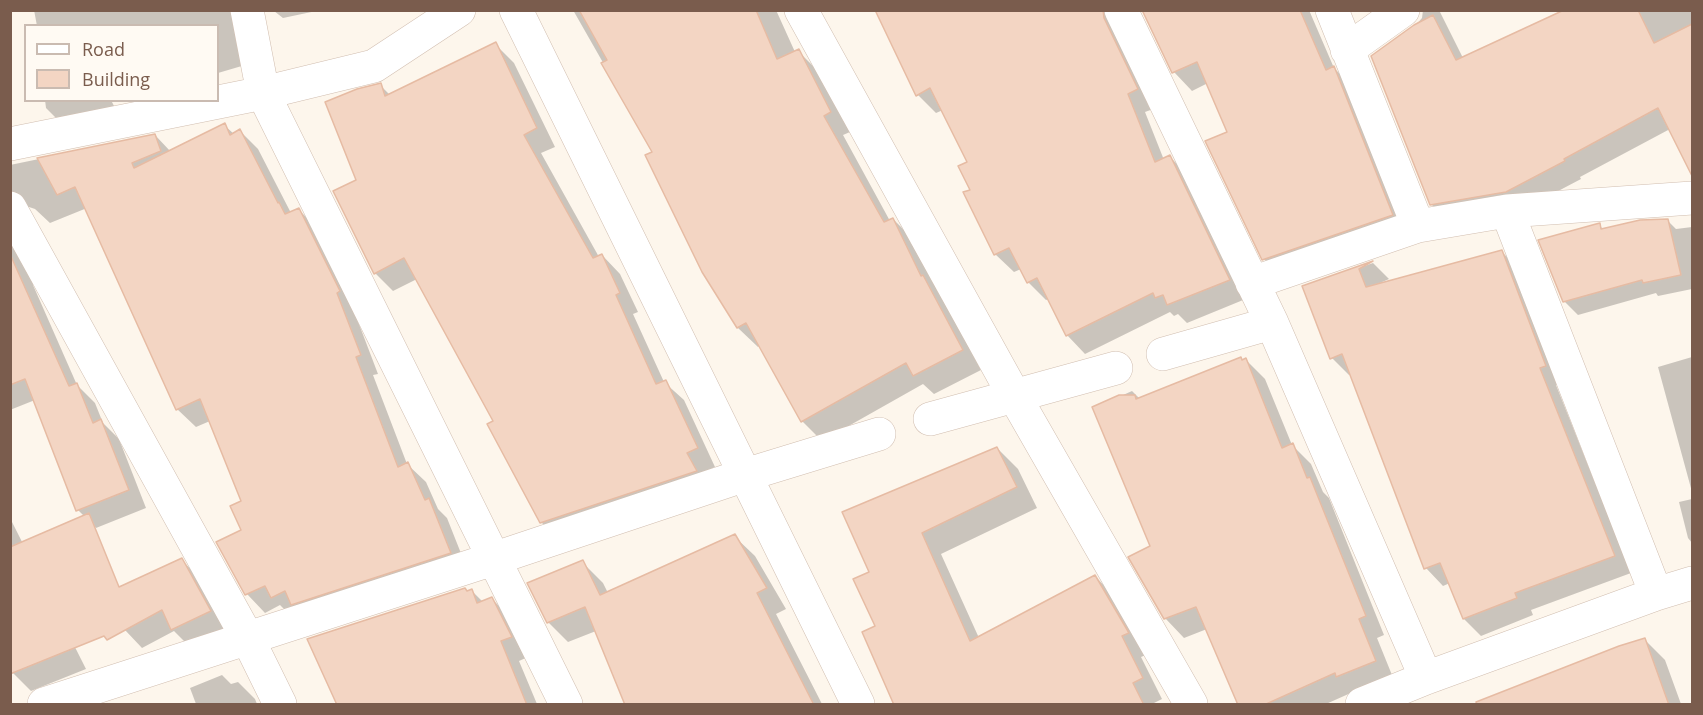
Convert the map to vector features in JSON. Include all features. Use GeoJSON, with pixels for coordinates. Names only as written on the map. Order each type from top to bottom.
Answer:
{"type":"FeatureCollection","features":[{"type":"Feature","properties":{"kind":"street"},"geometry":{"type":"LineString","coordinates":[[247,10],[262,93],[566,705]]}},
{"type":"Feature","properties":{"kind":"street"},"geometry":{"type":"LineString","coordinates":[[219,102],[374,66],[459,10]]}},
{"type":"Feature","properties":{"kind":"street"},"geometry":{"type":"LineString","coordinates":[[516,10],[858,705]]}},
{"type":"Feature","properties":{"kind":"street"},"geometry":{"type":"LineString","coordinates":[[801,10],[1015,397],[1191,705]]}},
{"type":"Feature","properties":{"kind":"street"},"geometry":{"type":"LineString","coordinates":[[1121,10],[1272,323],[1426,678]]}},
{"type":"Feature","properties":{"kind":"street"},"geometry":{"type":"LineString","coordinates":[[1332,10],[1418,226]]}},
{"type":"Feature","properties":{"kind":"street"},"geometry":{"type":"LineString","coordinates":[[1347,50],[1402,10]]}},
{"type":"Feature","properties":{"kind":"street"},"geometry":{"type":"LineString","coordinates":[[10,144],[218,102]]}},
{"type":"Feature","properties":{"kind":"street"},"geometry":{"type":"LineString","coordinates":[[1252,283],[1418,226],[1507,211],[1692,198]]}},
{"type":"Feature","properties":{"kind":"street"},"geometry":{"type":"LineString","coordinates":[[10,208],[248,639],[280,705]]}},
{"type":"Feature","properties":{"kind":"street"},"geometry":{"type":"LineString","coordinates":[[1507,211],[1656,594]]}},
{"type":"Feature","properties":{"kind":"street"},"geometry":{"type":"LineString","coordinates":[[1163,354],[1272,323]]}},
{"type":"Feature","properties":{"kind":"street"},"geometry":{"type":"LineString","coordinates":[[930,420],[1116,368]]}},
{"type":"Feature","properties":{"kind":"street"},"geometry":{"type":"LineString","coordinates":[[44,705],[745,475],[879,434]]}},
{"type":"Feature","properties":{"kind":"street"},"geometry":{"type":"LineString","coordinates":[[1362,705],[1426,678],[1692,583]]}},
{"type":"Feature","properties":{"kind":"building"},"geometry":{"type":"Polygon","coordinates":[[[579,10],[756,10],[777,59],[799,49],[831,112],[824,116],[884,222],[893,218],[921,276],[923,275],[963,350],[913,376],[906,363],[801,422],[746,323],[737,328],[702,272],[645,155],[652,152],[601,63],[607,60],[579,10]]]}},
{"type":"Feature","properties":{"kind":"building"},"geometry":{"type":"Polygon","coordinates":[[[875,10],[1103,10],[1104,18],[1138,89],[1128,94],[1155,162],[1170,155],[1230,280],[1167,305],[1163,295],[1155,298],[1153,293],[1066,336],[1037,278],[1027,283],[1009,248],[994,255],[963,192],[970,190],[958,166],[967,162],[930,88],[916,96],[875,10]]]}},
{"type":"Feature","properties":{"kind":"building"},"geometry":{"type":"Polygon","coordinates":[[[1142,10],[1300,10],[1326,70],[1334,66],[1393,215],[1262,260],[1205,141],[1227,132],[1197,62],[1172,73],[1142,10]]]}},
{"type":"Feature","properties":{"kind":"building"},"geometry":{"type":"Polygon","coordinates":[[[1564,10],[1638,10],[1654,43],[1692,24],[1692,176],[1658,108],[1506,192],[1430,205],[1371,56],[1414,25],[1433,15],[1456,60],[1564,10]]]}},
{"type":"Feature","properties":{"kind":"building"},"geometry":{"type":"Polygon","coordinates":[[[496,42],[537,128],[524,135],[593,258],[602,254],[620,293],[616,295],[656,384],[666,380],[698,448],[687,453],[697,471],[540,523],[487,424],[493,421],[404,258],[374,274],[333,191],[356,180],[325,102],[357,89],[381,83],[385,96],[496,42]]]}},
{"type":"Feature","properties":{"kind":"building"},"geometry":{"type":"Polygon","coordinates":[[[225,123],[230,135],[240,129],[285,214],[299,208],[340,291],[337,293],[361,355],[356,357],[398,467],[408,462],[425,500],[429,498],[451,553],[291,605],[285,591],[271,598],[265,586],[245,595],[216,542],[241,530],[230,506],[241,501],[200,399],[176,410],[75,187],[57,195],[37,158],[155,134],[161,151],[132,163],[134,168],[225,123]]]}},
{"type":"Feature","properties":{"kind":"building"},"geometry":{"type":"Polygon","coordinates":[[[1668,219],[1681,275],[1643,283],[1642,280],[1563,302],[1538,240],[1600,223],[1601,229],[1640,220],[1668,219]]]}},
{"type":"Feature","properties":{"kind":"building"},"geometry":{"type":"Polygon","coordinates":[[[1502,250],[1546,366],[1540,368],[1615,556],[1515,593],[1517,598],[1463,619],[1440,563],[1424,569],[1342,354],[1330,359],[1302,286],[1373,261],[1359,269],[1366,287],[1502,250]]]}},
{"type":"Feature","properties":{"kind":"building"},"geometry":{"type":"Polygon","coordinates":[[[10,254],[69,386],[77,383],[93,423],[101,419],[129,490],[76,511],[25,379],[10,385],[10,254]]]}},
{"type":"Feature","properties":{"kind":"building"},"geometry":{"type":"Polygon","coordinates":[[[1241,357],[1242,360],[1246,358],[1282,448],[1293,443],[1307,478],[1310,477],[1366,616],[1359,619],[1376,661],[1336,677],[1335,673],[1264,705],[1238,705],[1196,607],[1164,619],[1128,557],[1150,546],[1092,407],[1119,395],[1135,395],[1136,399],[1241,357]]]}},
{"type":"Feature","properties":{"kind":"building"},"geometry":{"type":"Polygon","coordinates":[[[997,447],[1017,487],[922,533],[970,641],[1095,575],[1129,633],[1122,636],[1143,678],[1133,683],[1144,705],[894,705],[862,632],[875,626],[853,579],[869,572],[842,512],[997,447]]]}},
{"type":"Feature","properties":{"kind":"building"},"geometry":{"type":"Polygon","coordinates":[[[89,513],[119,587],[182,558],[211,611],[171,630],[162,610],[107,640],[104,636],[10,674],[10,547],[89,513]]]}},
{"type":"Feature","properties":{"kind":"building"},"geometry":{"type":"Polygon","coordinates":[[[735,534],[767,588],[757,593],[814,705],[625,705],[585,607],[547,623],[527,583],[583,560],[600,595],[735,534]]]}},
{"type":"Feature","properties":{"kind":"building"},"geometry":{"type":"Polygon","coordinates":[[[465,588],[467,591],[472,589],[477,603],[492,597],[512,637],[501,641],[527,705],[337,705],[307,639],[465,588]]]}},
{"type":"Feature","properties":{"kind":"building"},"geometry":{"type":"Polygon","coordinates":[[[1645,638],[1669,705],[1477,705],[1476,702],[1645,638]]]}}]}
